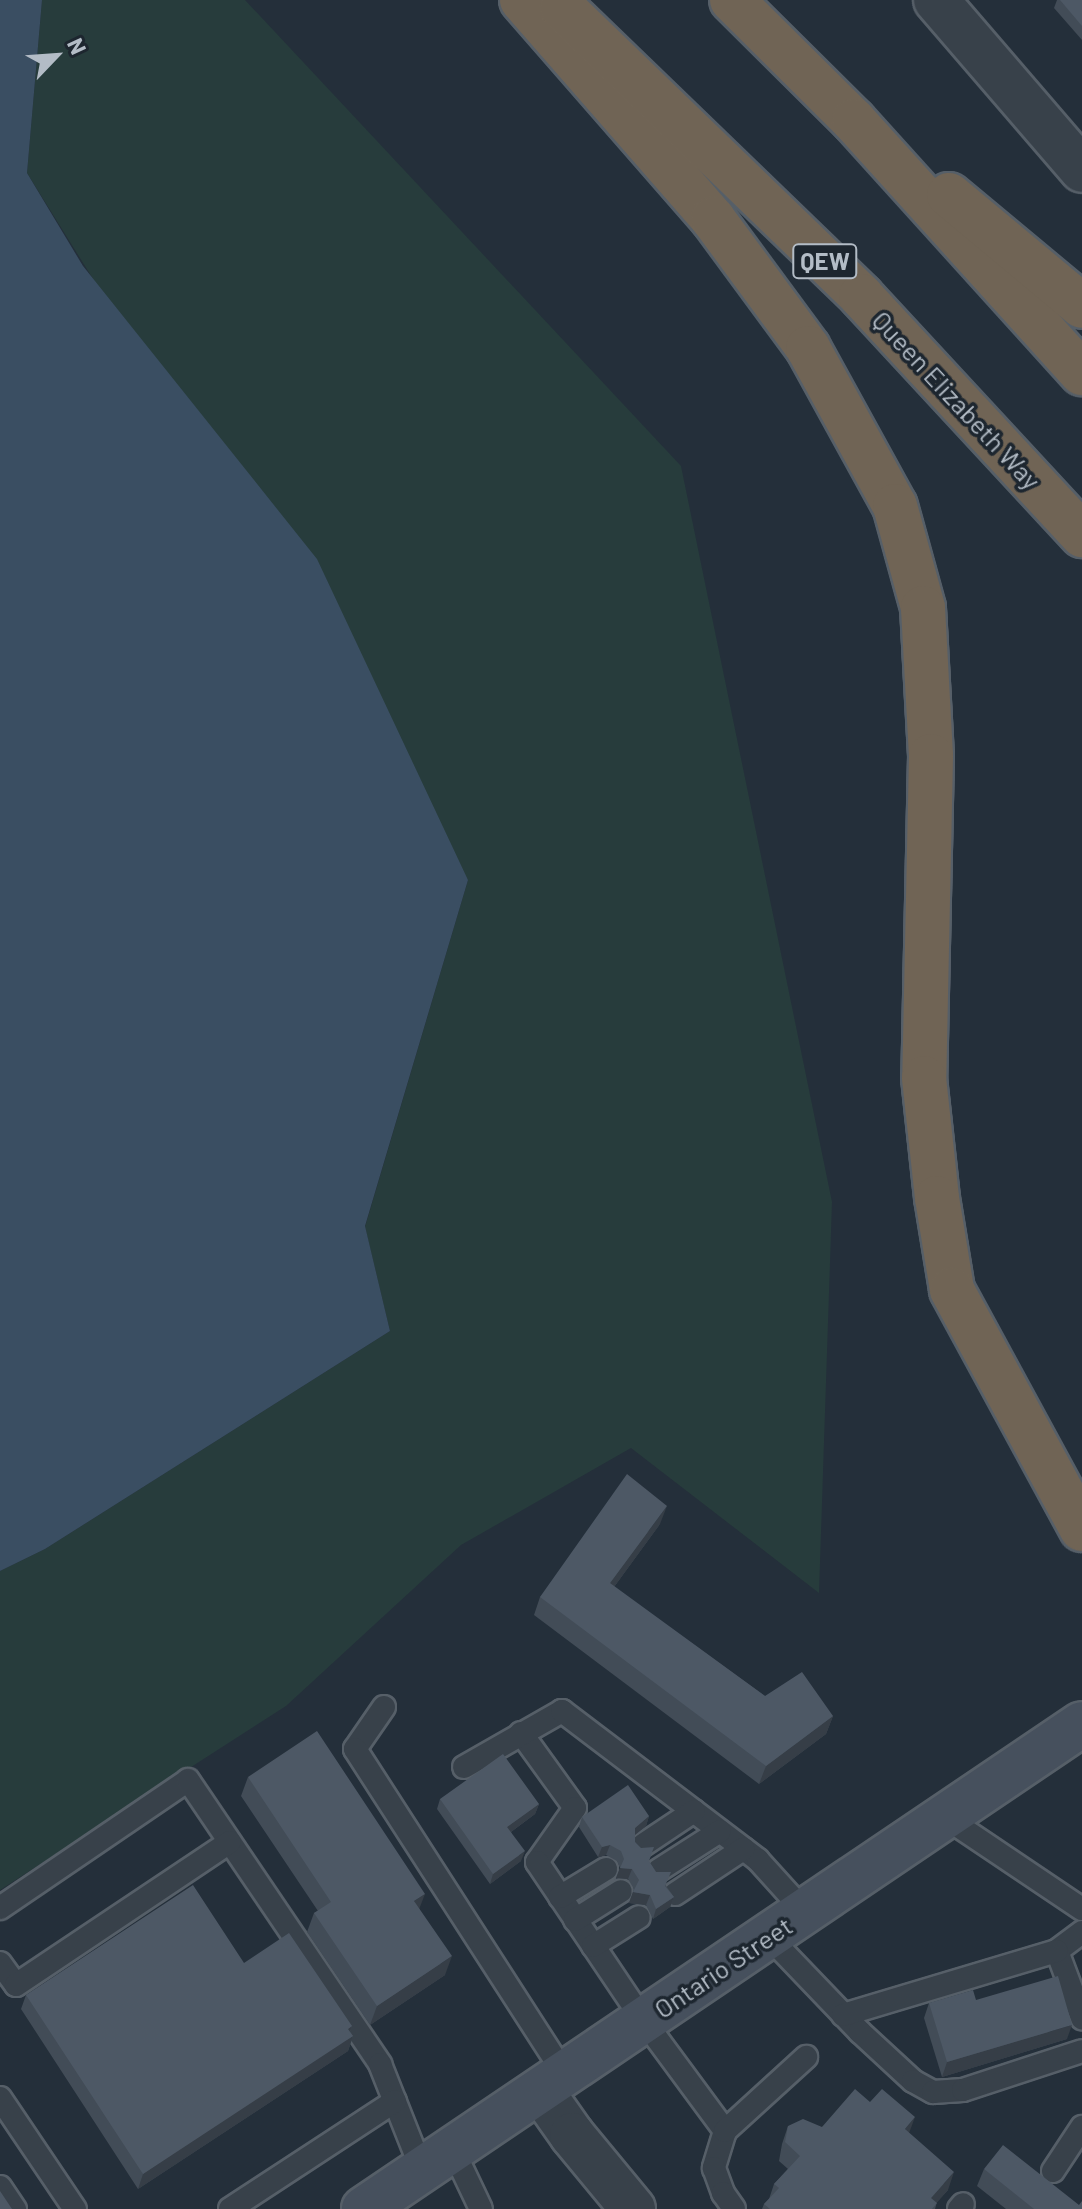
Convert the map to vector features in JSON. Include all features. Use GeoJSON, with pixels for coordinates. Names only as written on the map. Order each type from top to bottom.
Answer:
{"type":"FeatureCollection","features":[{"type":"Feature","properties":{"kind":"highway"},"geometry":{"type":"LineString","coordinates":[[522,0],[713,219],[808,348],[895,506],[923,608],[931,756],[924,1078],[937,1198],[952,1290],[1082,1529]]}},
{"type":"Feature","properties":{"kind":"highway","name":"Queen Elizabeth Way"},"geometry":{"type":"LineString","coordinates":[[555,0],[861,296],[1082,535]]}},
{"type":"Feature","properties":{"kind":"highway"},"geometry":{"type":"LineString","coordinates":[[732,0],[854,121],[1082,373]]}},
{"type":"Feature","properties":{"kind":"highway"},"geometry":{"type":"LineString","coordinates":[[854,121],[1012,245],[1082,306]]}},
{"type":"Feature","properties":{"kind":"main road","name":"Ontario Street"},"geometry":{"type":"LineString","coordinates":[[364,2209],[1082,1724]]}},
{"type":"Feature","properties":{"kind":"street"},"geometry":{"type":"LineString","coordinates":[[936,0],[1082,170]]}},
{"type":"Feature","properties":{"kind":"street"},"geometry":{"type":"LineString","coordinates":[[553,2083],[572,2135],[633,2209]]}},
{"type":"Feature","properties":{"kind":"lane"},"geometry":{"type":"LineString","coordinates":[[384,1707],[355,1749],[553,2083]]}},
{"type":"Feature","properties":{"kind":"lane"},"geometry":{"type":"LineString","coordinates":[[464,1767],[562,1711],[758,1860],[805,1912]]}},
{"type":"Feature","properties":{"kind":"lane"},"geometry":{"type":"LineString","coordinates":[[521,1733],[575,1808],[537,1862],[644,2021],[725,2131]]}},
{"type":"Feature","properties":{"kind":"lane"},"geometry":{"type":"LineString","coordinates":[[0,1908],[188,1780],[380,2064],[395,2101],[437,2160],[481,2209]]}},
{"type":"Feature","properties":{"kind":"lane"},"geometry":{"type":"LineString","coordinates":[[643,1845],[694,1811]]}},
{"type":"Feature","properties":{"kind":"lane"},"geometry":{"type":"LineString","coordinates":[[945,1817],[1082,1909]]}},
{"type":"Feature","properties":{"kind":"lane"},"geometry":{"type":"LineString","coordinates":[[659,1870],[720,1831]]}},
{"type":"Feature","properties":{"kind":"lane"},"geometry":{"type":"LineString","coordinates":[[0,1963],[16,1985],[230,1842]]}},
{"type":"Feature","properties":{"kind":"lane"},"geometry":{"type":"LineString","coordinates":[[675,1894],[743,1849]]}},
{"type":"Feature","properties":{"kind":"lane"},"geometry":{"type":"LineString","coordinates":[[560,1897],[606,1869]]}},
{"type":"Feature","properties":{"kind":"lane"},"geometry":{"type":"LineString","coordinates":[[575,1920],[621,1891]]}},
{"type":"Feature","properties":{"kind":"lane"},"geometry":{"type":"LineString","coordinates":[[593,1946],[639,1917]]}},
{"type":"Feature","properties":{"kind":"lane"},"geometry":{"type":"LineString","coordinates":[[843,2015],[1057,1951],[1082,1932]]}},
{"type":"Feature","properties":{"kind":"lane"},"geometry":{"type":"LineString","coordinates":[[769,1937],[843,2015],[913,2081],[933,2092],[963,2090],[1082,2051]]}},
{"type":"Feature","properties":{"kind":"lane"},"geometry":{"type":"LineString","coordinates":[[1057,1951],[1082,2018]]}},
{"type":"Feature","properties":{"kind":"lane"},"geometry":{"type":"LineString","coordinates":[[734,2209],[723,2193],[714,2168],[725,2131],[806,2057]]}},
{"type":"Feature","properties":{"kind":"lane"},"geometry":{"type":"LineString","coordinates":[[0,2098],[75,2209]]}},
{"type":"Feature","properties":{"kind":"lane"},"geometry":{"type":"LineString","coordinates":[[230,2209],[395,2101]]}},
{"type":"Feature","properties":{"kind":"lane"},"geometry":{"type":"LineString","coordinates":[[1053,2171],[1082,2127]]}},
{"type":"Feature","properties":{"kind":"lane"},"geometry":{"type":"LineString","coordinates":[[0,2187],[15,2209]]}},
{"type":"Feature","properties":{"kind":"green space"},"geometry":{"type":"Polygon","coordinates":[[[42,0],[245,0],[681,466],[832,1202],[819,1593],[631,1448],[461,1545],[286,1706],[0,1890],[0,1571],[45,1549],[390,1331],[365,1227],[468,880],[27,173],[42,0]]]}},
{"type":"Feature","properties":{"kind":"water"},"geometry":{"type":"Polygon","coordinates":[[[0,0],[42,0],[27,173],[83,266],[317,559],[468,880],[365,1226],[390,1331],[45,1549],[0,1571],[0,0]]]}},
{"type":"Feature","properties":{"kind":"building"},"geometry":{"type":"Polygon","coordinates":[[[1060,0],[1082,0],[1082,26],[1060,0]]]}},
{"type":"Feature","properties":{"kind":"building"},"geometry":{"type":"Polygon","coordinates":[[[627,1474],[667,1506],[610,1583],[765,1696],[802,1672],[833,1716],[766,1766],[540,1597],[627,1474]]]}},
{"type":"Feature","properties":{"kind":"building"},"geometry":{"type":"Polygon","coordinates":[[[317,1731],[425,1894],[414,1901],[452,1956],[377,2006],[314,1913],[331,1902],[248,1777],[317,1731]]]}},
{"type":"Feature","properties":{"kind":"building"},"geometry":{"type":"Polygon","coordinates":[[[503,1754],[539,1804],[507,1827],[525,1851],[493,1874],[440,1799],[503,1754]]]}},
{"type":"Feature","properties":{"kind":"building"},"geometry":{"type":"Polygon","coordinates":[[[628,1785],[649,1816],[635,1828],[635,1842],[641,1848],[654,1847],[649,1861],[656,1872],[671,1872],[665,1886],[674,1897],[656,1909],[650,1895],[633,1892],[639,1880],[632,1869],[620,1868],[624,1859],[621,1851],[610,1845],[602,1847],[582,1817],[628,1785]]]}},
{"type":"Feature","properties":{"kind":"building"},"geometry":{"type":"Polygon","coordinates":[[[193,1885],[244,1963],[289,1933],[352,2026],[348,2029],[353,2036],[143,2174],[26,1995],[193,1885]]]}},
{"type":"Feature","properties":{"kind":"building"},"geometry":{"type":"Polygon","coordinates":[[[1058,1976],[1072,2025],[947,2062],[929,2003],[973,1990],[976,2000],[1058,1976]]]}},
{"type":"Feature","properties":{"kind":"building"},"geometry":{"type":"Polygon","coordinates":[[[855,2089],[870,2102],[882,2089],[915,2117],[905,2129],[954,2172],[931,2198],[937,2203],[932,2209],[770,2209],[764,2204],[779,2188],[774,2184],[800,2156],[785,2142],[788,2126],[803,2119],[822,2127],[855,2089]]]}},
{"type":"Feature","properties":{"kind":"building"},"geometry":{"type":"Polygon","coordinates":[[[1003,2145],[1079,2205],[1082,2201],[1082,2209],[1034,2209],[984,2169],[1003,2145]]]}},
{"type":"Feature","properties":{"kind":"building"},"geometry":{"type":"Polygon","coordinates":[[[0,2191],[12,2209],[0,2209],[0,2191]]]}}]}
